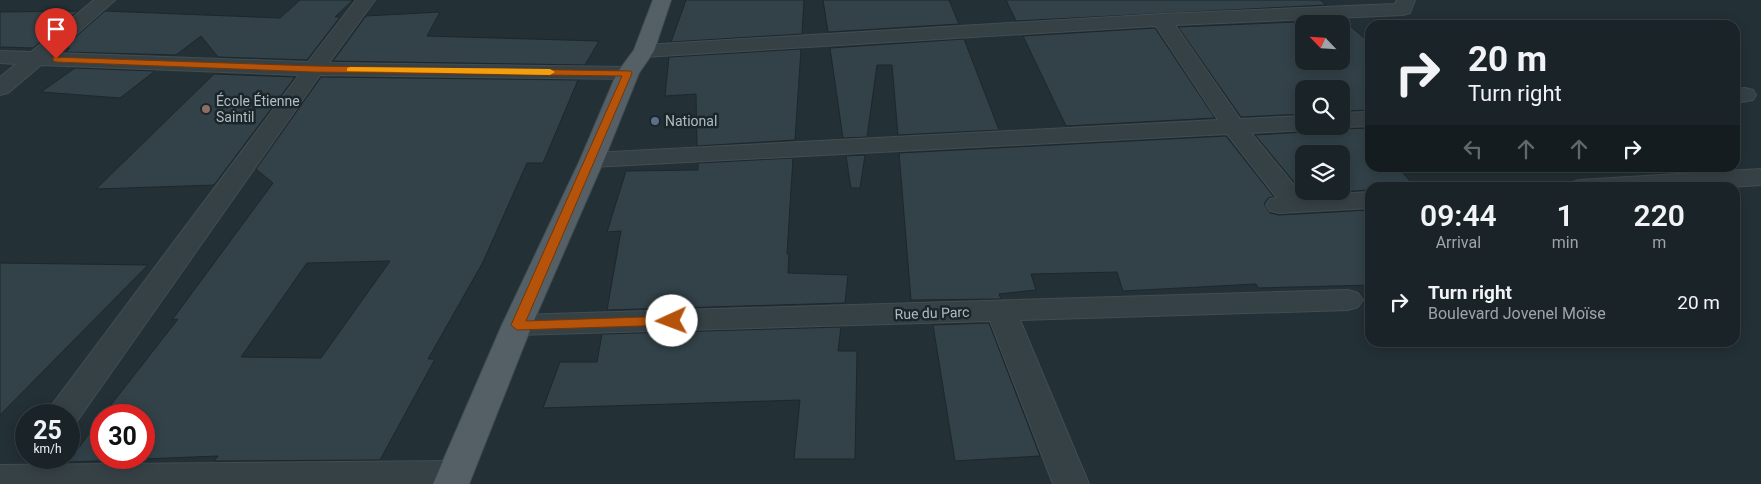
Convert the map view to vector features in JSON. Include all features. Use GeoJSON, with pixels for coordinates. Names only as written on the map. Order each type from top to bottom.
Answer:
{"type":"FeatureCollection","features":[{"type":"Feature","properties":{"kind":"main road"},"geometry":{"type":"LineString","coordinates":[[452,480],[517,325],[592,160],[628,73],[644,51],[662,0]]}},
{"type":"Feature","properties":{"kind":"street"},"geometry":{"type":"LineString","coordinates":[[0,88],[106,0]]}},
{"type":"Feature","properties":{"kind":"street"},"geometry":{"type":"LineString","coordinates":[[71,404],[366,0]]}},
{"type":"Feature","properties":{"kind":"street"},"geometry":{"type":"LineString","coordinates":[[644,51],[1162,20],[1403,9],[1406,0]]}},
{"type":"Feature","properties":{"kind":"street"},"geometry":{"type":"LineString","coordinates":[[1162,20],[1286,205],[1365,200]]}},
{"type":"Feature","properties":{"kind":"street"},"geometry":{"type":"LineString","coordinates":[[0,57],[314,69],[628,73]]}},
{"type":"Feature","properties":{"kind":"street"},"geometry":{"type":"LineString","coordinates":[[1350,120],[1365,119]]}},
{"type":"Feature","properties":{"kind":"street"},"geometry":{"type":"LineString","coordinates":[[592,160],[1295,124]]}},
{"type":"Feature","properties":{"kind":"street"},"geometry":{"type":"LineString","coordinates":[[1678,182],[1761,177]]}},
{"type":"Feature","properties":{"kind":"street","name":"Rue du Parc"},"geometry":{"type":"LineString","coordinates":[[517,325],[1348,300]]}},
{"type":"Feature","properties":{"kind":"street"},"geometry":{"type":"LineString","coordinates":[[1001,311],[1071,484]]}},
{"type":"Feature","properties":{"kind":"street"},"geometry":{"type":"LineString","coordinates":[[16,472],[452,480]]}},
{"type":"Feature","properties":{"kind":"building"},"geometry":{"type":"Polygon","coordinates":[[[300,0],[353,0],[335,17],[340,17],[307,60],[218,57],[201,36],[176,55],[66,52],[70,48],[63,48],[105,11],[280,18],[300,0]]]}},
{"type":"Feature","properties":{"kind":"building"},"geometry":{"type":"Polygon","coordinates":[[[686,0],[804,0],[802,34],[671,42],[686,0]]]}},
{"type":"Feature","properties":{"kind":"building"},"geometry":{"type":"Polygon","coordinates":[[[823,0],[949,0],[959,24],[828,32],[823,0]]]}},
{"type":"Feature","properties":{"kind":"building"},"geometry":{"type":"Polygon","coordinates":[[[1006,0],[1320,0],[1326,5],[1016,21],[1006,0]]]}},
{"type":"Feature","properties":{"kind":"building"},"geometry":{"type":"Polygon","coordinates":[[[78,11],[33,48],[0,47],[0,12],[78,11]]]}},
{"type":"Feature","properties":{"kind":"building"},"geometry":{"type":"Polygon","coordinates":[[[440,12],[427,36],[599,41],[585,65],[333,61],[366,16],[440,12]]]}},
{"type":"Feature","properties":{"kind":"building"},"geometry":{"type":"Polygon","coordinates":[[[1295,22],[1295,70],[1350,70],[1350,26],[1365,39],[1365,110],[1350,111],[1350,80],[1295,80],[1295,114],[1241,117],[1178,27],[1295,22]]]}},
{"type":"Feature","properties":{"kind":"building"},"geometry":{"type":"Polygon","coordinates":[[[1155,28],[1215,118],[1066,126],[1023,36],[1155,28]]]}},
{"type":"Feature","properties":{"kind":"building"},"geometry":{"type":"Polygon","coordinates":[[[964,39],[999,130],[898,135],[892,65],[877,65],[867,137],[843,138],[830,48],[964,39]]]}},
{"type":"Feature","properties":{"kind":"building"},"geometry":{"type":"Polygon","coordinates":[[[801,49],[795,140],[697,146],[696,94],[665,96],[669,57],[801,49]]]}},
{"type":"Feature","properties":{"kind":"building"},"geometry":{"type":"Polygon","coordinates":[[[75,68],[155,71],[120,98],[41,92],[75,68]]]}},
{"type":"Feature","properties":{"kind":"building"},"geometry":{"type":"Polygon","coordinates":[[[214,74],[295,77],[214,185],[96,189],[214,74]]]}},
{"type":"Feature","properties":{"kind":"building"},"geometry":{"type":"Polygon","coordinates":[[[321,77],[578,80],[543,163],[527,163],[483,262],[428,359],[435,359],[380,460],[214,461],[218,456],[155,459],[155,404],[112,404],[178,319],[172,320],[273,183],[256,169],[321,77]],[[390,261],[307,263],[241,357],[321,358],[390,261]]]}},
{"type":"Feature","properties":{"kind":"building"},"geometry":{"type":"Polygon","coordinates":[[[1365,128],[1365,172],[1402,172],[1411,182],[1365,182],[1365,190],[1350,191],[1350,145],[1295,145],[1295,183],[1255,135],[1295,133],[1295,135],[1350,135],[1350,129],[1365,128]]]}},
{"type":"Feature","properties":{"kind":"building"},"geometry":{"type":"Polygon","coordinates":[[[1226,136],[1274,197],[1268,198],[1264,204],[1270,213],[1279,215],[1365,210],[1365,285],[1258,288],[1256,284],[1123,291],[1117,272],[1031,274],[1036,290],[999,294],[1001,299],[911,300],[899,153],[1226,136]]]}},
{"type":"Feature","properties":{"kind":"building"},"geometry":{"type":"Polygon","coordinates":[[[865,155],[860,188],[851,188],[846,156],[865,155]]]}},
{"type":"Feature","properties":{"kind":"building"},"geometry":{"type":"Polygon","coordinates":[[[793,158],[787,254],[789,254],[788,273],[848,275],[845,303],[607,310],[621,231],[607,232],[626,171],[698,170],[698,163],[793,158]]]}},
{"type":"Feature","properties":{"kind":"building"},"geometry":{"type":"Polygon","coordinates":[[[0,263],[148,265],[0,415],[0,263]]]}},
{"type":"Feature","properties":{"kind":"building"},"geometry":{"type":"Polygon","coordinates":[[[989,323],[1040,456],[955,461],[933,325],[989,323]]]}},
{"type":"Feature","properties":{"kind":"building"},"geometry":{"type":"Polygon","coordinates":[[[841,327],[838,351],[857,351],[855,459],[794,459],[800,400],[543,408],[560,362],[597,362],[602,334],[841,327]]]}},
{"type":"Feature","properties":{"kind":"building"},"geometry":{"type":"Polygon","coordinates":[[[90,433],[90,461],[80,462],[80,446],[90,433]]]}},
{"type":"Feature","properties":{"kind":"slow traffic"},"geometry":{"type":"LineString","coordinates":[[350,69],[550,72]]}},
{"type":"Feature","properties":{"kind":"place","name":"École Étienne Saintil"},"geometry":{"type":"Point","coordinates":[206,109]}},
{"type":"Feature","properties":{"kind":"place","name":"National"},"geometry":{"type":"Point","coordinates":[655,121]}},
{"type":"Feature","properties":{"kind":"route"},"geometry":{"type":"LineString","coordinates":[[56,59],[314,69],[628,73],[592,160],[517,325],[672,321]]}}]}
